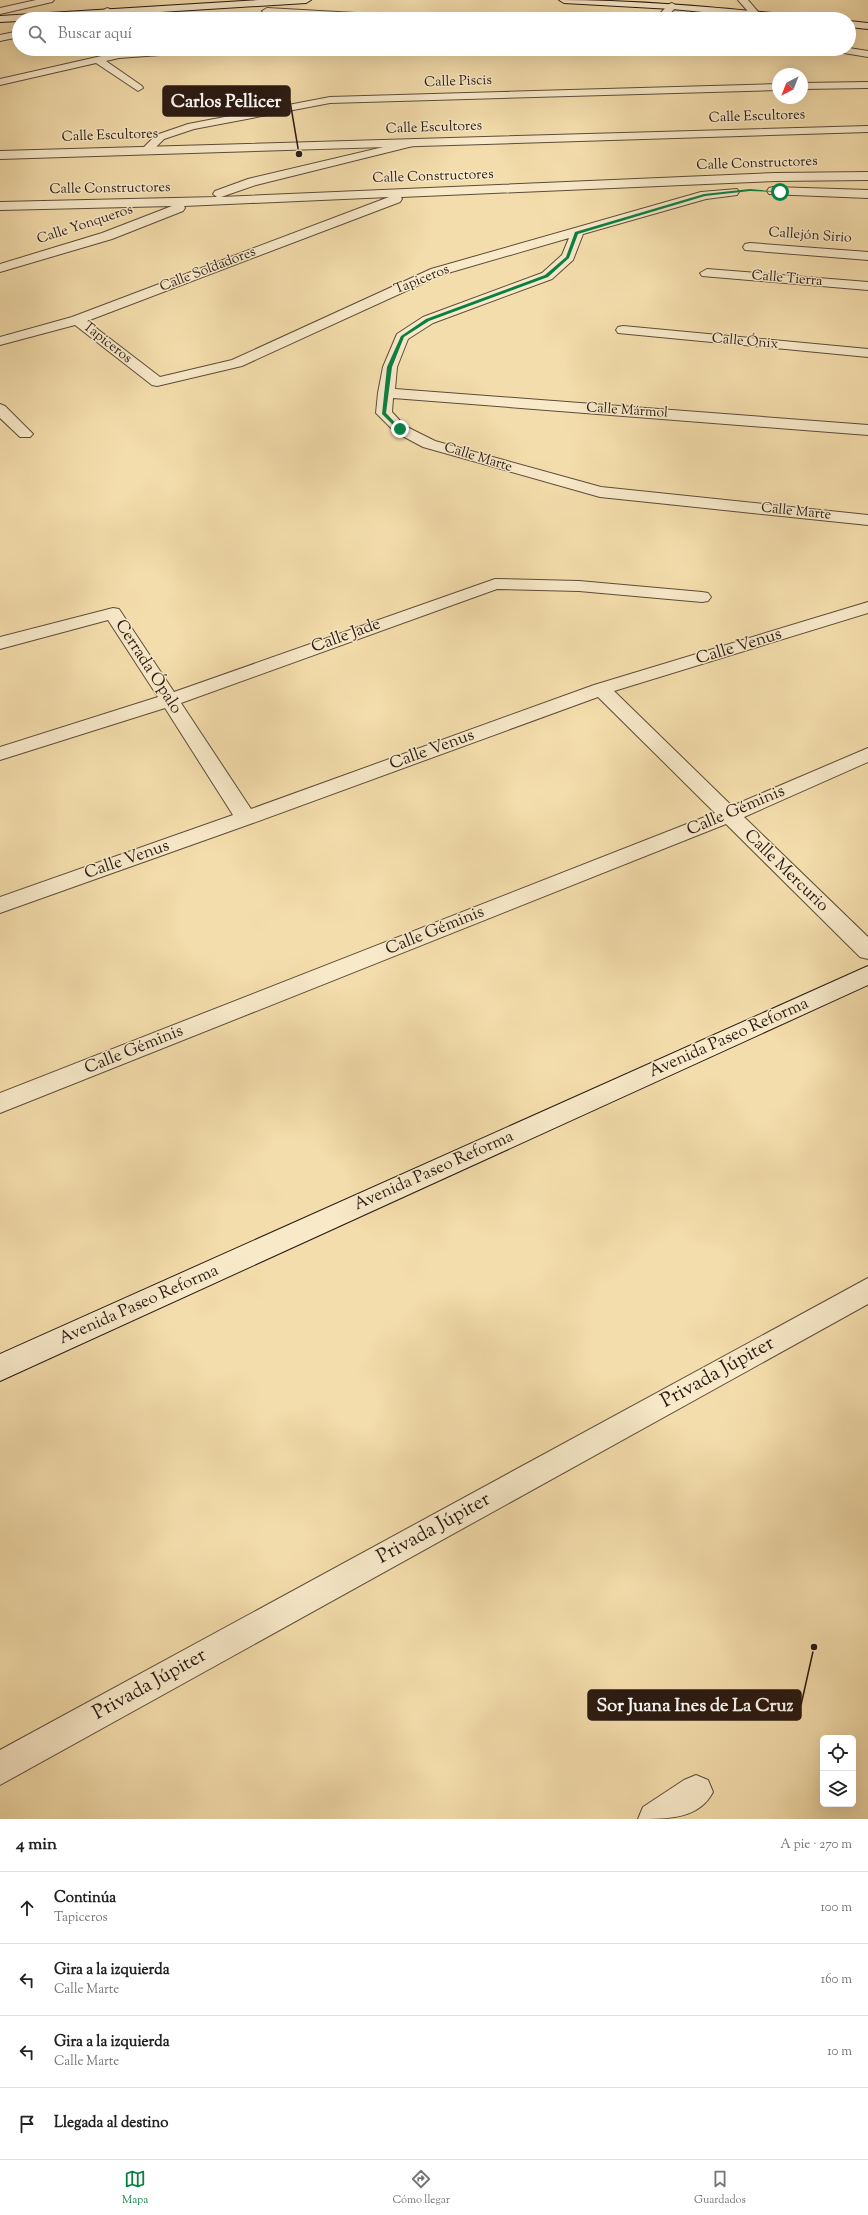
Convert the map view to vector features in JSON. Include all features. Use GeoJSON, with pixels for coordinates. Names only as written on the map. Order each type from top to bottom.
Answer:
{"type":"FeatureCollection","features":[{"type":"Feature","properties":{"kind":"street"},"geometry":{"type":"LineString","coordinates":[[0,11],[49,0]]}},
{"type":"Feature","properties":{"kind":"street"},"geometry":{"type":"LineString","coordinates":[[143,12],[260,2],[306,0]]}},
{"type":"Feature","properties":{"kind":"street"},"geometry":{"type":"LineString","coordinates":[[564,0],[672,6],[734,12]]}},
{"type":"Feature","properties":{"kind":"street"},"geometry":{"type":"LineString","coordinates":[[743,0],[753,12]]}},
{"type":"Feature","properties":{"kind":"street"},"geometry":{"type":"LineString","coordinates":[[260,2],[267,12]]}},
{"type":"Feature","properties":{"kind":"street"},"geometry":{"type":"LineString","coordinates":[[666,12],[672,6]]}},
{"type":"Feature","properties":{"kind":"street"},"geometry":{"type":"LineString","coordinates":[[0,19],[12,19]]}},
{"type":"Feature","properties":{"kind":"street"},"geometry":{"type":"LineString","coordinates":[[856,25],[868,26]]}},
{"type":"Feature","properties":{"kind":"street"},"geometry":{"type":"LineString","coordinates":[[0,38],[12,35]]}},
{"type":"Feature","properties":{"kind":"street"},"geometry":{"type":"LineString","coordinates":[[856,52],[868,54]]}},
{"type":"Feature","properties":{"kind":"street"},"geometry":{"type":"LineString","coordinates":[[0,82],[98,60],[108,56]]}},
{"type":"Feature","properties":{"kind":"street"},"geometry":{"type":"LineString","coordinates":[[98,60],[138,88]]}},
{"type":"Feature","properties":{"kind":"street"},"geometry":{"type":"LineString","coordinates":[[808,86],[868,85]]}},
{"type":"Feature","properties":{"kind":"street","name":"Calle Piscis"},"geometry":{"type":"LineString","coordinates":[[148,150],[160,137],[192,126],[330,100],[772,87]]}},
{"type":"Feature","properties":{"kind":"street","name":"Calle Escultores"},"geometry":{"type":"LineString","coordinates":[[0,155],[409,144],[868,129]]}},
{"type":"Feature","properties":{"kind":"street","name":"Calle Yonqueros"},"geometry":{"type":"LineString","coordinates":[[0,268],[107,236],[252,182],[409,144]]}},
{"type":"Feature","properties":{"kind":"street","name":"Calle Constructores"},"geometry":{"type":"LineString","coordinates":[[0,206],[195,202],[776,177],[868,176]]}},
{"type":"Feature","properties":{"kind":"street"},"geometry":{"type":"LineString","coordinates":[[776,177],[780,192]]}},
{"type":"Feature","properties":{"kind":"street"},"geometry":{"type":"LineString","coordinates":[[252,182],[272,198]]}},
{"type":"Feature","properties":{"kind":"street","name":"Tapiceros"},"geometry":{"type":"LineString","coordinates":[[77,320],[157,382],[237,363],[436,272],[704,195],[750,190],[868,194]]}},
{"type":"Feature","properties":{"kind":"street","name":"Calle Soldadores"},"geometry":{"type":"LineString","coordinates":[[0,341],[77,320],[415,192]]}},
{"type":"Feature","properties":{"kind":"street","name":"Calle Marte"},"geometry":{"type":"LineString","coordinates":[[576,233],[568,257],[547,276],[428,320],[402,337],[390,367],[385,393],[384,414],[400,429],[429,444],[600,492],[868,520]]}},
{"type":"Feature","properties":{"kind":"street","name":"Callejón Sirio"},"geometry":{"type":"LineString","coordinates":[[750,247],[868,256]]}},
{"type":"Feature","properties":{"kind":"street","name":"Calle Tierra"},"geometry":{"type":"LineString","coordinates":[[707,273],[868,286]]}},
{"type":"Feature","properties":{"kind":"street","name":"Calle Ónix"},"geometry":{"type":"LineString","coordinates":[[622,330],[868,354]]}},
{"type":"Feature","properties":{"kind":"street","name":"Calle Mármol"},"geometry":{"type":"LineString","coordinates":[[385,393],[868,430]]}},
{"type":"Feature","properties":{"kind":"street"},"geometry":{"type":"LineString","coordinates":[[0,409],[25,434]]}},
{"type":"Feature","properties":{"kind":"street","name":"Calle Jade"},"geometry":{"type":"LineString","coordinates":[[0,754],[170,700],[494,584],[578,586],[702,597]]}},
{"type":"Feature","properties":{"kind":"street","name":"Calle Venus"},"geometry":{"type":"LineString","coordinates":[[0,905],[246,818],[600,689],[868,607]]}},
{"type":"Feature","properties":{"kind":"street","name":"Cerrada Ópalo"},"geometry":{"type":"LineString","coordinates":[[0,643],[113,613],[246,818]]}},
{"type":"Feature","properties":{"kind":"street","name":"Calle Mercurio"},"geometry":{"type":"LineString","coordinates":[[600,689],[868,951]]}},
{"type":"Feature","properties":{"kind":"street","name":"Calle Géminis"},"geometry":{"type":"LineString","coordinates":[[0,1103],[729,815],[868,754]]}},
{"type":"Feature","properties":{"kind":"street","name":"Avenida Paseo Reforma"},"geometry":{"type":"LineString","coordinates":[[0,1368],[868,975]]}},
{"type":"Feature","properties":{"kind":"street","name":"Privada Júpiter"},"geometry":{"type":"LineString","coordinates":[[0,1768],[868,1290]]}},
{"type":"Feature","properties":{"kind":"street"},"geometry":{"type":"LineString","coordinates":[[655,1819],[696,1792]]}},
{"type":"Feature","properties":{"kind":"place","name":"Carlos Pellicer"},"geometry":{"type":"Point","coordinates":[299,154]}},
{"type":"Feature","properties":{"kind":"place","name":"Sor Juana Ines de La Cruz"},"geometry":{"type":"Point","coordinates":[814,1647]}},
{"type":"Feature","properties":{"kind":"route"},"geometry":{"type":"LineString","coordinates":[[400,429],[384,414],[385,393],[390,367],[402,337],[428,320],[547,276],[568,257],[576,233],[704,195],[750,190],[780,192]]}}]}
